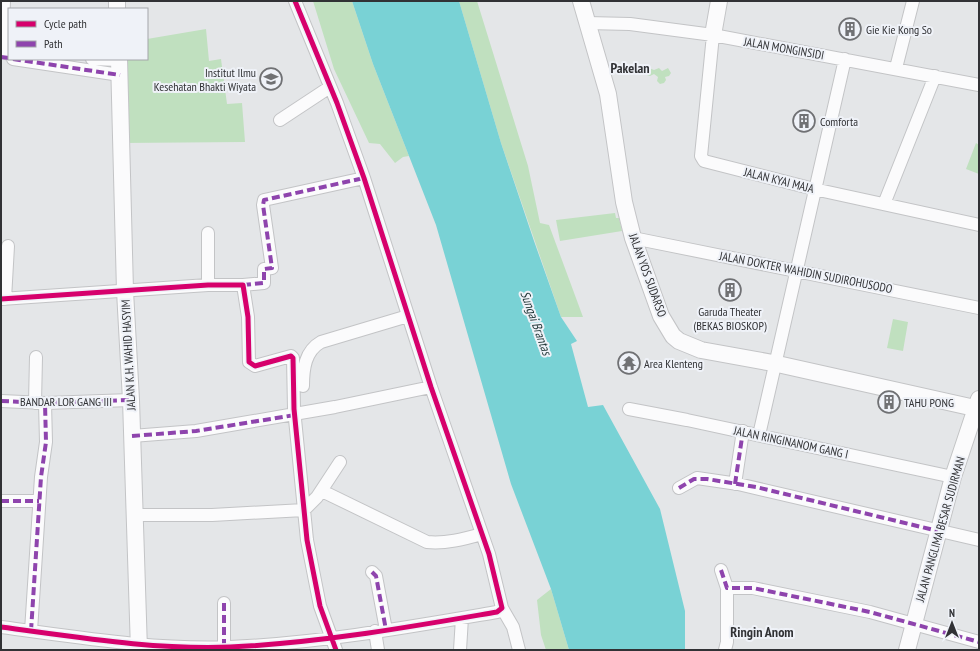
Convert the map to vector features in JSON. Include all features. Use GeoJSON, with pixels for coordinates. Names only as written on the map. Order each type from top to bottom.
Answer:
{"type":"FeatureCollection","features":[{"type":"Feature","properties":{"kind":"main road","name":"JALAN YOS SUDARSO"},"geometry":{"type":"LineString","coordinates":[[582,1],[608,94],[624,202],[633,238],[661,316],[673,336],[679,341],[701,350],[773,363],[978,406]]}},
{"type":"Feature","properties":{"kind":"main road"},"geometry":{"type":"LineString","coordinates":[[713,35],[719,1]]}},
{"type":"Feature","properties":{"kind":"main road","name":"JALAN K.H. WAHID HASYIM"},"geometry":{"type":"LineString","coordinates":[[120,65],[125,291],[131,400],[138,647]]}},
{"type":"Feature","properties":{"kind":"main road","name":"JALAN PANGLIMA BESAR SUDIRMAN"},"geometry":{"type":"LineString","coordinates":[[907,650],[953,477],[978,406]]}},
{"type":"Feature","properties":{"kind":"street"},"geometry":{"type":"LineString","coordinates":[[4,1],[2,52],[8,54]]}},
{"type":"Feature","properties":{"kind":"street"},"geometry":{"type":"LineString","coordinates":[[295,1],[330,87],[364,178],[431,387],[489,554],[502,608],[513,627],[519,650]]}},
{"type":"Feature","properties":{"kind":"street"},"geometry":{"type":"LineString","coordinates":[[896,68],[913,1]]}},
{"type":"Feature","properties":{"kind":"street","name":"JALAN MONGINSIDI"},"geometry":{"type":"LineString","coordinates":[[587,23],[630,24],[713,35],[896,68],[979,85]]}},
{"type":"Feature","properties":{"kind":"street","name":"JALAN KYAI MAJA"},"geometry":{"type":"LineString","coordinates":[[713,35],[701,159],[814,189],[979,224]]}},
{"type":"Feature","properties":{"kind":"street"},"geometry":{"type":"LineString","coordinates":[[758,435],[773,363],[845,59]]}},
{"type":"Feature","properties":{"kind":"street"},"geometry":{"type":"LineString","coordinates":[[32,60],[120,65]]}},
{"type":"Feature","properties":{"kind":"street"},"geometry":{"type":"LineString","coordinates":[[97,60],[120,65]]}},
{"type":"Feature","properties":{"kind":"street"},"geometry":{"type":"LineString","coordinates":[[884,204],[934,76]]}},
{"type":"Feature","properties":{"kind":"street"},"geometry":{"type":"LineString","coordinates":[[280,120],[330,87]]}},
{"type":"Feature","properties":{"kind":"street"},"geometry":{"type":"LineString","coordinates":[[8,246],[3,299],[208,285],[243,285],[264,283],[264,269],[272,268],[263,205],[264,200],[364,178]]}},
{"type":"Feature","properties":{"kind":"street"},"geometry":{"type":"LineString","coordinates":[[208,233],[208,285]]}},
{"type":"Feature","properties":{"kind":"street","name":"JALAN DOKTER WAHIDIN SUDIROHUSODO"},"geometry":{"type":"LineString","coordinates":[[633,238],[979,308]]}},
{"type":"Feature","properties":{"kind":"street"},"geometry":{"type":"LineString","coordinates":[[243,285],[248,317],[249,362],[255,366],[292,357],[295,415],[307,540],[324,621],[334,645]]}},
{"type":"Feature","properties":{"kind":"street"},"geometry":{"type":"LineString","coordinates":[[303,386],[306,361],[315,345],[408,316]]}},
{"type":"Feature","properties":{"kind":"street"},"geometry":{"type":"LineString","coordinates":[[31,631],[39,501],[46,442],[40,403],[36,357]]}},
{"type":"Feature","properties":{"kind":"street"},"geometry":{"type":"LineString","coordinates":[[132,436],[196,431],[295,415],[431,387]]}},
{"type":"Feature","properties":{"kind":"street","name":"BANDAR LOR GANG III"},"geometry":{"type":"LineString","coordinates":[[1,401],[40,403],[131,400]]}},
{"type":"Feature","properties":{"kind":"street","name":"JALAN RINGINANOM GANG I"},"geometry":{"type":"LineString","coordinates":[[629,409],[743,431],[953,477]]}},
{"type":"Feature","properties":{"kind":"street"},"geometry":{"type":"LineString","coordinates":[[735,484],[743,431]]}},
{"type":"Feature","properties":{"kind":"street"},"geometry":{"type":"LineString","coordinates":[[134,515],[212,515],[304,510],[322,491],[340,462]]}},
{"type":"Feature","properties":{"kind":"street"},"geometry":{"type":"LineString","coordinates":[[679,488],[697,478],[735,484],[979,540]]}},
{"type":"Feature","properties":{"kind":"street"},"geometry":{"type":"LineString","coordinates":[[322,491],[427,542],[436,543],[458,540],[482,534]]}},
{"type":"Feature","properties":{"kind":"street"},"geometry":{"type":"LineString","coordinates":[[1,501],[39,501]]}},
{"type":"Feature","properties":{"kind":"street"},"geometry":{"type":"LineString","coordinates":[[721,570],[727,588],[728,642],[725,650]]}},
{"type":"Feature","properties":{"kind":"street"},"geometry":{"type":"LineString","coordinates":[[372,572],[376,576],[380,630],[378,650]]}},
{"type":"Feature","properties":{"kind":"street"},"geometry":{"type":"LineString","coordinates":[[727,588],[753,588],[870,612],[979,642]]}},
{"type":"Feature","properties":{"kind":"street"},"geometry":{"type":"LineString","coordinates":[[224,603],[228,648]]}},
{"type":"Feature","properties":{"kind":"street"},"geometry":{"type":"LineString","coordinates":[[1,627],[138,647],[228,648],[334,645],[380,630],[498,612],[502,608]]}},
{"type":"Feature","properties":{"kind":"street"},"geometry":{"type":"LineString","coordinates":[[460,650],[462,618]]}},
{"type":"Feature","properties":{"kind":"green space"},"geometry":{"type":"Polygon","coordinates":[[[313,1],[352,1],[373,64],[409,156],[403,157],[395,163],[380,144],[369,143],[334,69],[313,1]]]}},
{"type":"Feature","properties":{"kind":"green space"},"geometry":{"type":"Polygon","coordinates":[[[459,1],[477,1],[528,166],[540,223],[549,225],[583,317],[561,317],[501,143],[459,1]]]}},
{"type":"Feature","properties":{"kind":"green space"},"geometry":{"type":"Polygon","coordinates":[[[206,29],[209,61],[221,59],[227,104],[242,103],[245,142],[122,143],[120,60],[148,60],[148,39],[206,29]]]}},
{"type":"Feature","properties":{"kind":"green space"},"geometry":{"type":"Polygon","coordinates":[[[649,68],[654,70],[659,68],[662,71],[668,68],[671,73],[669,76],[665,77],[666,80],[664,83],[660,84],[657,81],[658,77],[654,74],[650,76],[647,75],[646,70],[649,68]]]}},
{"type":"Feature","properties":{"kind":"green space"},"geometry":{"type":"Polygon","coordinates":[[[976,143],[979,145],[979,174],[966,169],[976,143]]]}},
{"type":"Feature","properties":{"kind":"green space"},"geometry":{"type":"Polygon","coordinates":[[[615,213],[616,218],[619,218],[622,231],[560,241],[556,220],[615,213]]]}},
{"type":"Feature","properties":{"kind":"green space"},"geometry":{"type":"Polygon","coordinates":[[[893,319],[908,322],[903,351],[887,348],[893,319]]]}},
{"type":"Feature","properties":{"kind":"green space"},"geometry":{"type":"Polygon","coordinates":[[[551,589],[569,650],[546,650],[541,635],[537,600],[551,589]]]}},
{"type":"Feature","properties":{"kind":"water","name":"Sungai Brantas"},"geometry":{"type":"Polygon","coordinates":[[[352,1],[459,1],[501,143],[534,241],[561,317],[577,341],[571,344],[588,407],[603,405],[660,509],[685,611],[685,650],[569,650],[551,589],[511,484],[436,225],[373,64],[352,1]]]}},
{"type":"Feature","properties":{"kind":"marked path"},"geometry":{"type":"LineString","coordinates":[[1,57],[8,58]]}},
{"type":"Feature","properties":{"kind":"marked path"},"geometry":{"type":"LineString","coordinates":[[20,60],[120,75]]}},
{"type":"Feature","properties":{"kind":"marked path"},"geometry":{"type":"LineString","coordinates":[[243,285],[264,283],[264,269],[272,268],[263,205],[264,200],[364,178]]}},
{"type":"Feature","properties":{"kind":"marked path"},"geometry":{"type":"LineString","coordinates":[[1,401],[45,403],[131,400]]}},
{"type":"Feature","properties":{"kind":"marked path"},"geometry":{"type":"LineString","coordinates":[[31,631],[41,477],[46,442],[45,403]]}},
{"type":"Feature","properties":{"kind":"marked path"},"geometry":{"type":"LineString","coordinates":[[132,436],[196,431],[295,415],[294,413]]}},
{"type":"Feature","properties":{"kind":"marked path"},"geometry":{"type":"LineString","coordinates":[[735,484],[743,431]]}},
{"type":"Feature","properties":{"kind":"marked path"},"geometry":{"type":"LineString","coordinates":[[679,488],[694,479],[707,479],[756,487],[938,531]]}},
{"type":"Feature","properties":{"kind":"marked path"},"geometry":{"type":"LineString","coordinates":[[1,501],[39,501]]}},
{"type":"Feature","properties":{"kind":"marked path"},"geometry":{"type":"LineString","coordinates":[[721,570],[727,588],[753,588],[870,612],[979,642]]}},
{"type":"Feature","properties":{"kind":"marked path"},"geometry":{"type":"LineString","coordinates":[[372,572],[376,576],[386,630]]}},
{"type":"Feature","properties":{"kind":"marked path"},"geometry":{"type":"LineString","coordinates":[[224,603],[224,647]]}},
{"type":"Feature","properties":{"kind":"cycle path"},"geometry":{"type":"LineString","coordinates":[[1,627],[144,645],[173,647],[230,647],[297,642],[364,634],[497,612],[502,608],[489,554],[431,387],[364,178],[337,103],[295,1]]}},
{"type":"Feature","properties":{"kind":"cycle path"},"geometry":{"type":"LineString","coordinates":[[1,299],[208,285],[243,285],[248,317],[249,362],[255,366],[291,356],[293,358],[294,409],[307,540],[320,606],[336,650]]}},
{"type":"Feature","properties":{"kind":"place","name":"Gie Kie Kong So"},"geometry":{"type":"Point","coordinates":[850,29]}},
{"type":"Feature","properties":{"kind":"place","name":"Institut Ilmu Kesehatan Bhakti Wiyata"},"geometry":{"type":"Point","coordinates":[271,79]}},
{"type":"Feature","properties":{"kind":"place","name":"Comforta"},"geometry":{"type":"Point","coordinates":[804,121]}},
{"type":"Feature","properties":{"kind":"place","name":"Garuda Theater (BEKAS BIOSKOP)"},"geometry":{"type":"Point","coordinates":[730,290]}},
{"type":"Feature","properties":{"kind":"place","name":"Area Klenteng"},"geometry":{"type":"Point","coordinates":[629,363]}},
{"type":"Feature","properties":{"kind":"place","name":"TAHU PONG"},"geometry":{"type":"Point","coordinates":[889,402]}},
{"type":"Feature","properties":{"kind":"district","name":"Pakelan"},"geometry":{"type":"Point","coordinates":[630,68]}},
{"type":"Feature","properties":{"kind":"district","name":"Ringin Anom"},"geometry":{"type":"Point","coordinates":[762,632]}}]}
